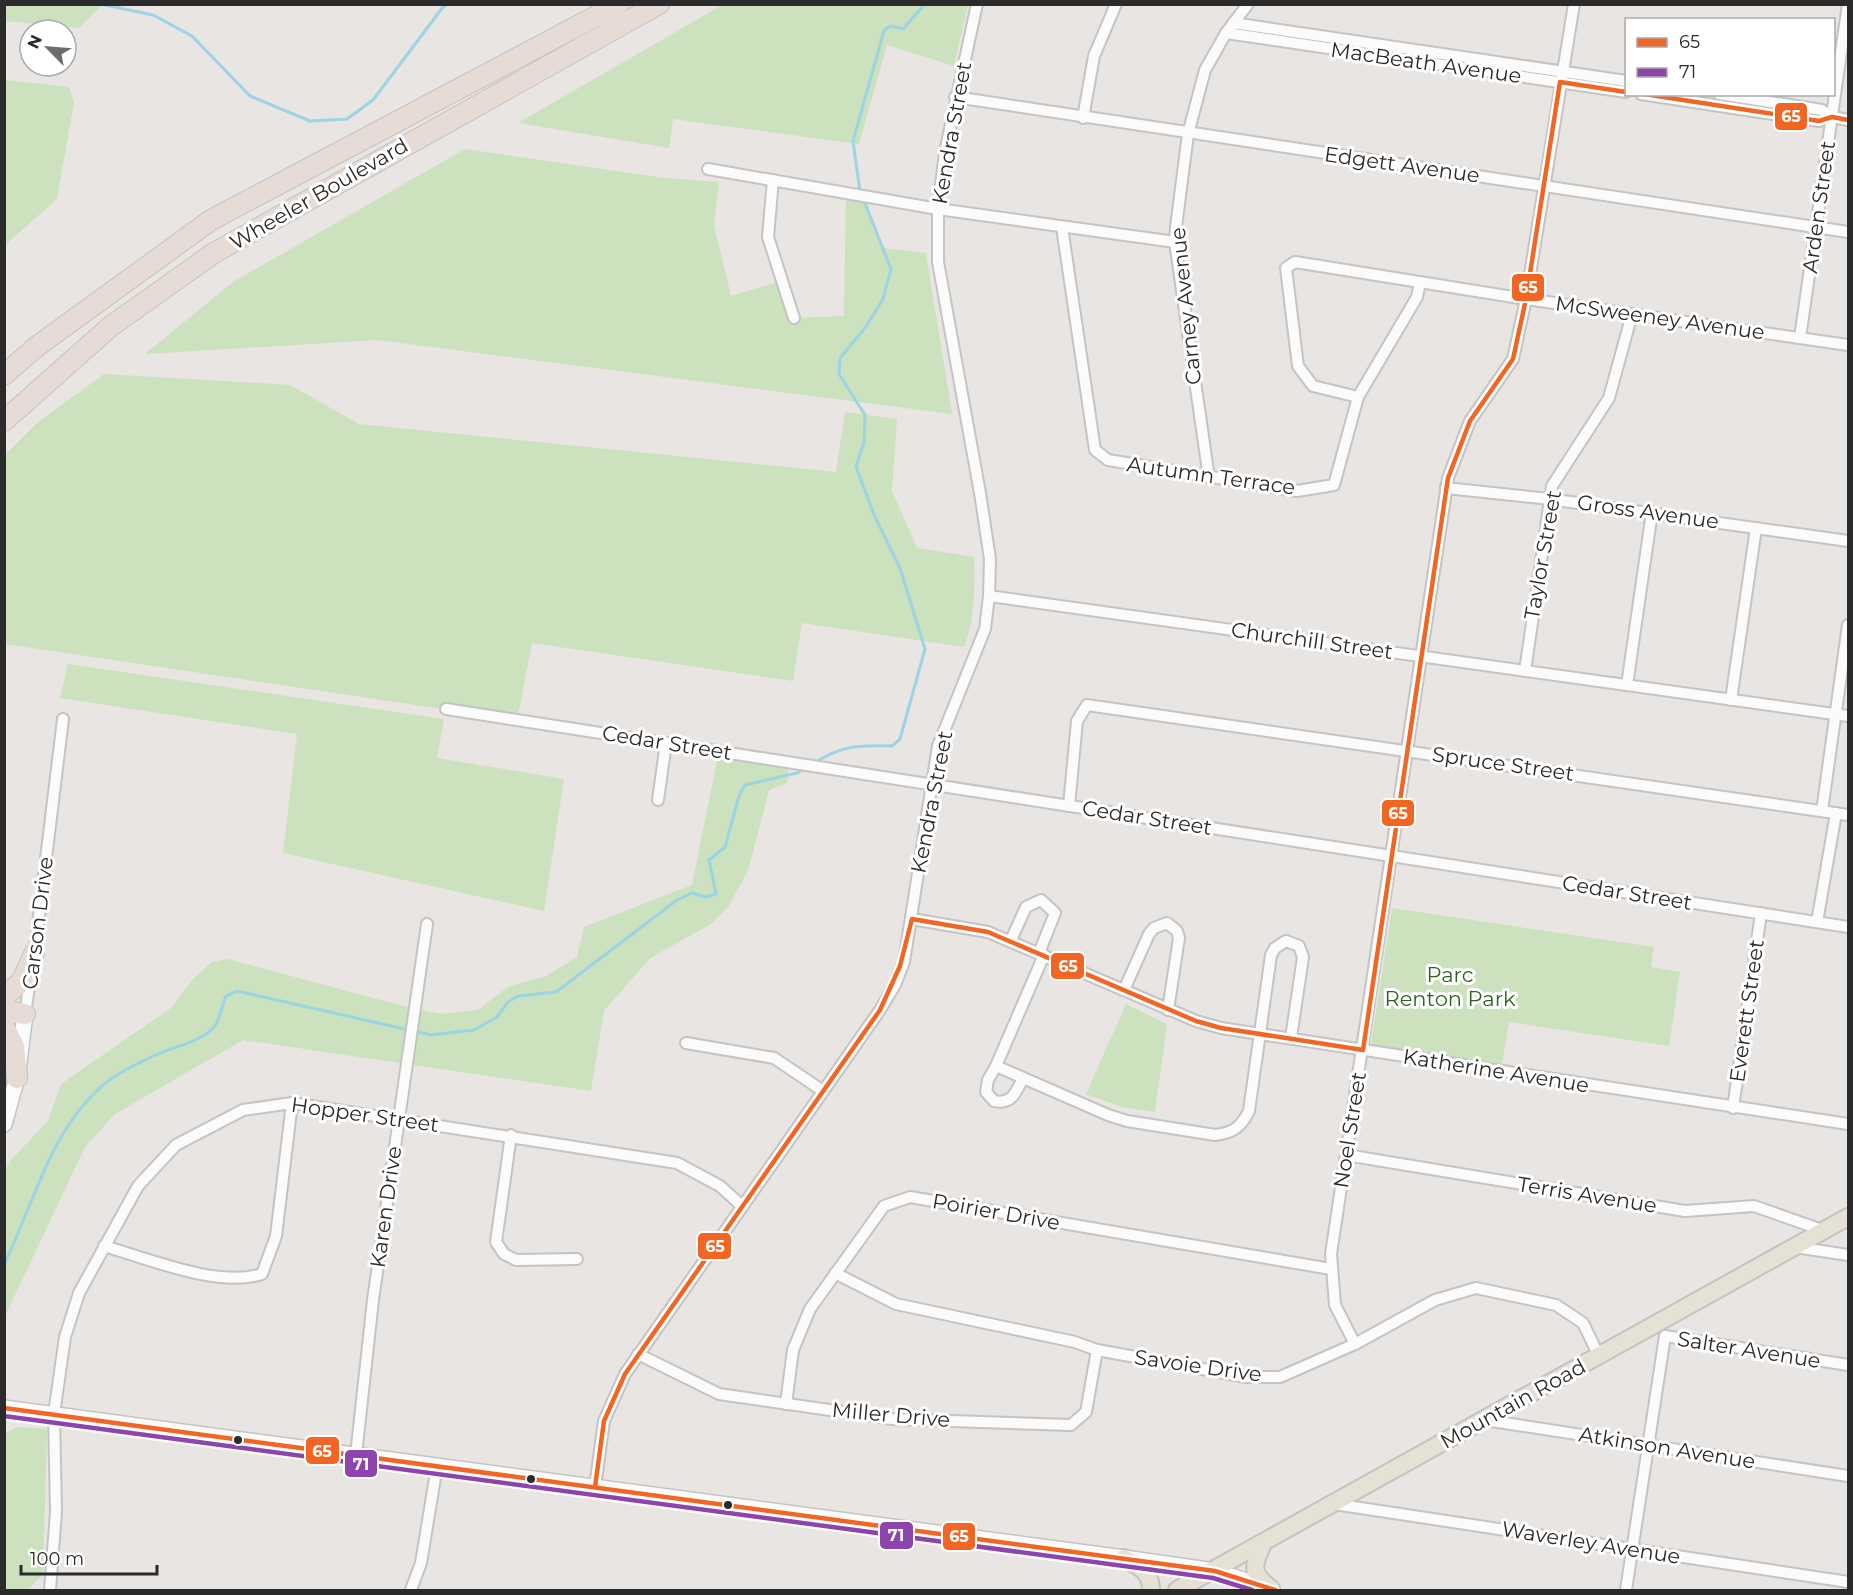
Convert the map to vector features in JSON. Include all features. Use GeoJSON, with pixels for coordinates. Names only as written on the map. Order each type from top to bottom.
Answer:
{"type":"FeatureCollection","features":[{"type":"Feature","properties":{"kind":"highway","name":"Wheeler Boulevard"},"geometry":{"type":"LineString","coordinates":[[4,375],[36,347],[211,220],[619,4]]}},
{"type":"Feature","properties":{"kind":"highway","name":"Wheeler Boulevard"},"geometry":{"type":"LineString","coordinates":[[4,421],[111,326],[214,253],[659,4]]}},
{"type":"Feature","properties":{"kind":"highway"},"geometry":{"type":"LineString","coordinates":[[4,997],[22,981],[34,954]]}},
{"type":"Feature","properties":{"kind":"highway"},"geometry":{"type":"LineString","coordinates":[[4,1011],[26,1014]]}},
{"type":"Feature","properties":{"kind":"highway"},"geometry":{"type":"LineString","coordinates":[[4,1027],[10,1034],[14,1046],[17,1078]]}},
{"type":"Feature","properties":{"kind":"main road","name":"Carson Drive"},"geometry":{"type":"LineString","coordinates":[[4,1124],[17,1078],[26,1014]]}},
{"type":"Feature","properties":{"kind":"main road","name":"Mountain Road"},"geometry":{"type":"LineString","coordinates":[[1177,1590],[1215,1571],[1599,1356],[1661,1330],[1848,1217]]}},
{"type":"Feature","properties":{"kind":"main road"},"geometry":{"type":"LineString","coordinates":[[4,1408],[1215,1571],[1273,1590]]}},
{"type":"Feature","properties":{"kind":"main road"},"geometry":{"type":"LineString","coordinates":[[1263,1544],[1254,1563],[1257,1578],[1273,1590]]}},
{"type":"Feature","properties":{"kind":"main road"},"geometry":{"type":"LineString","coordinates":[[1124,1558],[1145,1570],[1151,1580],[1151,1590]]}},
{"type":"Feature","properties":{"kind":"street","name":"Kendra Street"},"geometry":{"type":"LineString","coordinates":[[595,1487],[604,1421],[614,1395],[638,1354],[895,985],[904,962],[938,746],[985,629],[989,596],[990,559],[980,493],[938,262],[938,209],[955,97],[977,4]]}},
{"type":"Feature","properties":{"kind":"street"},"geometry":{"type":"LineString","coordinates":[[1083,118],[1094,56],[1116,4]]}},
{"type":"Feature","properties":{"kind":"street","name":"Carney Avenue"},"geometry":{"type":"LineString","coordinates":[[1209,478],[1175,242],[1188,134],[1204,70],[1226,33],[1248,4]]}},
{"type":"Feature","properties":{"kind":"street","name":"Noel Street"},"geometry":{"type":"LineString","coordinates":[[1355,1344],[1335,1305],[1331,1269],[1446,488],[1470,421],[1514,359],[1526,299],[1574,4]]}},
{"type":"Feature","properties":{"kind":"street","name":"Arden Street"},"geometry":{"type":"LineString","coordinates":[[1835,96],[1848,4]]}},
{"type":"Feature","properties":{"kind":"street","name":"MacBeath Avenue"},"geometry":{"type":"LineString","coordinates":[[1233,23],[1562,77],[1625,92]]}},
{"type":"Feature","properties":{"kind":"street","name":"MacBeath Avenue"},"geometry":{"type":"LineString","coordinates":[[1226,33],[1562,77],[1625,81]]}},
{"type":"Feature","properties":{"kind":"street"},"geometry":{"type":"LineString","coordinates":[[1654,96],[1820,121],[1832,117]]}},
{"type":"Feature","properties":{"kind":"street"},"geometry":{"type":"LineString","coordinates":[[1730,96],[1821,110],[1832,117],[1848,120]]}},
{"type":"Feature","properties":{"kind":"street","name":"Arden Street"},"geometry":{"type":"LineString","coordinates":[[1800,338],[1835,96]]}},
{"type":"Feature","properties":{"kind":"street","name":"Edgett Avenue"},"geometry":{"type":"LineString","coordinates":[[955,97],[1848,232]]}},
{"type":"Feature","properties":{"kind":"street"},"geometry":{"type":"LineString","coordinates":[[1737,109],[1740,98]]}},
{"type":"Feature","properties":{"kind":"street"},"geometry":{"type":"LineString","coordinates":[[708,169],[938,209],[1175,242]]}},
{"type":"Feature","properties":{"kind":"street"},"geometry":{"type":"LineString","coordinates":[[773,180],[768,237],[794,318]]}},
{"type":"Feature","properties":{"kind":"street","name":"Autumn Terrace"},"geometry":{"type":"LineString","coordinates":[[1062,227],[1095,450],[1108,460],[1209,478],[1297,491],[1334,485],[1358,397],[1417,297],[1420,282]]}},
{"type":"Feature","properties":{"kind":"street","name":"McSweeney Avenue"},"geometry":{"type":"LineString","coordinates":[[1358,397],[1313,386],[1298,366],[1286,268],[1295,262],[1526,299],[1848,345]]}},
{"type":"Feature","properties":{"kind":"street","name":"Taylor Street"},"geometry":{"type":"LineString","coordinates":[[1525,671],[1552,486],[1609,398],[1632,314]]}},
{"type":"Feature","properties":{"kind":"street","name":"Gross Avenue"},"geometry":{"type":"LineString","coordinates":[[1446,488],[1549,499],[1848,541]]}},
{"type":"Feature","properties":{"kind":"street"},"geometry":{"type":"LineString","coordinates":[[1629,681],[1652,513]]}},
{"type":"Feature","properties":{"kind":"street"},"geometry":{"type":"LineString","coordinates":[[1731,700],[1756,528]]}},
{"type":"Feature","properties":{"kind":"street","name":"Churchill Street"},"geometry":{"type":"LineString","coordinates":[[989,596],[1525,671],[1629,681],[1731,700],[1843,715]]}},
{"type":"Feature","properties":{"kind":"street"},"geometry":{"type":"LineString","coordinates":[[1822,811],[1843,715],[1848,625]]}},
{"type":"Feature","properties":{"kind":"street","name":"Spruce Street"},"geometry":{"type":"LineString","coordinates":[[1069,806],[1077,721],[1087,705],[1848,815]]}},
{"type":"Feature","properties":{"kind":"street","name":"Cedar Street"},"geometry":{"type":"LineString","coordinates":[[446,709],[1848,927]]}},
{"type":"Feature","properties":{"kind":"street","name":"Carson Drive"},"geometry":{"type":"LineString","coordinates":[[26,1014],[63,720]]}},
{"type":"Feature","properties":{"kind":"street"},"geometry":{"type":"LineString","coordinates":[[658,800],[666,743]]}},
{"type":"Feature","properties":{"kind":"street"},"geometry":{"type":"LineString","coordinates":[[1817,922],[1836,813]]}},
{"type":"Feature","properties":{"kind":"street"},"geometry":{"type":"LineString","coordinates":[[1011,940],[1026,907],[1041,900],[1055,913],[1041,954],[986,1086],[986,1092],[994,1101],[1008,1102],[1023,1077]]}},
{"type":"Feature","properties":{"kind":"street","name":"Everett Street"},"geometry":{"type":"LineString","coordinates":[[1733,1108],[1761,914]]}},
{"type":"Feature","properties":{"kind":"street","name":"Katherine Avenue"},"geometry":{"type":"LineString","coordinates":[[912,920],[988,932],[1011,940],[1168,1010],[1221,1028],[1848,1124]]}},
{"type":"Feature","properties":{"kind":"street"},"geometry":{"type":"LineString","coordinates":[[1124,990],[1149,934],[1154,927],[1167,923],[1177,931],[1179,938],[1168,1010]]}},
{"type":"Feature","properties":{"kind":"street","name":"Karen Drive"},"geometry":{"type":"LineString","coordinates":[[356,1455],[371,1311],[427,924]]}},
{"type":"Feature","properties":{"kind":"street"},"geometry":{"type":"LineString","coordinates":[[996,1066],[1126,1121],[1215,1135],[1229,1133],[1242,1124],[1249,1111],[1272,955],[1275,948],[1286,940],[1299,946],[1303,957],[1291,1038]]}},
{"type":"Feature","properties":{"kind":"street"},"geometry":{"type":"LineString","coordinates":[[686,1043],[774,1058],[823,1091]]}},
{"type":"Feature","properties":{"kind":"street"},"geometry":{"type":"LineString","coordinates":[[104,1246],[207,1275],[247,1279],[262,1274],[276,1236],[292,1103]]}},
{"type":"Feature","properties":{"kind":"street","name":"Hopper Street"},"geometry":{"type":"LineString","coordinates":[[50,1590],[56,1512],[54,1414],[65,1336],[79,1293],[138,1186],[176,1145],[243,1110],[292,1103],[511,1135],[677,1163],[720,1186],[742,1206]]}},
{"type":"Feature","properties":{"kind":"street"},"geometry":{"type":"LineString","coordinates":[[511,1135],[496,1242],[504,1254],[516,1260],[577,1259]]}},
{"type":"Feature","properties":{"kind":"street","name":"Terris Avenue"},"geometry":{"type":"LineString","coordinates":[[1346,1155],[1685,1211],[1754,1206],[1825,1231]]}},
{"type":"Feature","properties":{"kind":"street","name":"Poirier Drive"},"geometry":{"type":"LineString","coordinates":[[786,1404],[794,1350],[810,1309],[884,1206],[910,1197],[1331,1269]]}},
{"type":"Feature","properties":{"kind":"street"},"geometry":{"type":"LineString","coordinates":[[1796,1247],[1848,1255]]}},
{"type":"Feature","properties":{"kind":"street","name":"Savoie Drive"},"geometry":{"type":"LineString","coordinates":[[835,1273],[896,1304],[1075,1342],[1097,1350],[1246,1377],[1281,1377],[1355,1344],[1435,1300],[1476,1288],[1556,1305],[1583,1323],[1599,1356]]}},
{"type":"Feature","properties":{"kind":"street"},"geometry":{"type":"LineString","coordinates":[[1626,1590],[1648,1445],[1661,1330]]}},
{"type":"Feature","properties":{"kind":"street","name":"Salter Avenue"},"geometry":{"type":"LineString","coordinates":[[1661,1330],[1848,1365]]}},
{"type":"Feature","properties":{"kind":"street","name":"Miller Drive"},"geometry":{"type":"LineString","coordinates":[[638,1354],[719,1394],[892,1419],[1071,1425],[1086,1412],[1097,1350]]}},
{"type":"Feature","properties":{"kind":"street","name":"Atkinson Avenue"},"geometry":{"type":"LineString","coordinates":[[1485,1420],[1848,1476]]}},
{"type":"Feature","properties":{"kind":"street"},"geometry":{"type":"LineString","coordinates":[[411,1590],[421,1563],[437,1466]]}},
{"type":"Feature","properties":{"kind":"street","name":"Waverley Avenue"},"geometry":{"type":"LineString","coordinates":[[1334,1504],[1848,1582]]}},
{"type":"Feature","properties":{"kind":"green space"},"geometry":{"type":"Polygon","coordinates":[[[5,4],[102,5],[79,28],[78,18],[18,18],[18,22],[5,21],[5,4]]]}},
{"type":"Feature","properties":{"kind":"green space"},"geometry":{"type":"Polygon","coordinates":[[[724,4],[968,5],[954,66],[887,45],[859,144],[673,119],[669,148],[518,123],[724,4]]]}},
{"type":"Feature","properties":{"kind":"green space"},"geometry":{"type":"Polygon","coordinates":[[[5,80],[69,87],[74,102],[57,199],[5,245],[5,80]]]}},
{"type":"Feature","properties":{"kind":"green space"},"geometry":{"type":"Polygon","coordinates":[[[465,149],[664,178],[719,182],[714,225],[731,296],[782,281],[794,318],[844,316],[846,193],[862,196],[882,248],[926,253],[952,414],[377,340],[145,354],[233,282],[465,149]]]}},
{"type":"Feature","properties":{"kind":"green space"},"geometry":{"type":"Polygon","coordinates":[[[104,374],[290,385],[359,424],[836,472],[845,412],[897,419],[892,491],[917,548],[974,557],[974,603],[968,636],[964,647],[802,623],[793,681],[532,643],[517,720],[5,644],[5,455],[37,423],[104,374]]]}},
{"type":"Feature","properties":{"kind":"green space"},"geometry":{"type":"Polygon","coordinates":[[[68,664],[444,719],[437,758],[564,779],[544,911],[283,853],[297,734],[60,698],[68,664]]]}},
{"type":"Feature","properties":{"kind":"green space"},"geometry":{"type":"Polygon","coordinates":[[[719,751],[789,762],[787,783],[769,790],[748,871],[728,907],[711,924],[650,958],[604,1011],[591,1091],[243,1040],[115,1114],[85,1147],[5,1316],[4,1172],[11,1160],[48,1121],[61,1084],[171,1008],[194,978],[212,962],[228,959],[414,1009],[443,1014],[478,1010],[508,987],[546,976],[577,957],[584,927],[692,885],[719,751]]]}},
{"type":"Feature","properties":{"kind":"green space","name":"Parc Renton Park"},"geometry":{"type":"Polygon","coordinates":[[[1392,908],[1654,947],[1651,967],[1680,972],[1669,1046],[1509,1022],[1502,1064],[1371,1045],[1392,908]]]}},
{"type":"Feature","properties":{"kind":"green space"},"geometry":{"type":"Polygon","coordinates":[[[1126,1004],[1167,1024],[1155,1112],[1122,1107],[1086,1094],[1126,1004]]]}},
{"type":"Feature","properties":{"kind":"green space"},"geometry":{"type":"Polygon","coordinates":[[[17,1427],[47,1429],[43,1575],[27,1590],[5,1590],[5,1434],[17,1427]]]}},
{"type":"Feature","properties":{"kind":"waterway"},"geometry":{"type":"LineString","coordinates":[[100,4],[153,15],[192,36],[250,96],[310,121],[347,119],[373,100],[443,7],[448,4]]}},
{"type":"Feature","properties":{"kind":"waterway"},"geometry":{"type":"LineString","coordinates":[[860,192],[853,141],[884,31],[890,26],[903,29],[925,4]]}},
{"type":"Feature","properties":{"kind":"waterway"},"geometry":{"type":"LineString","coordinates":[[814,763],[842,749],[860,746],[892,746],[900,739],[925,649],[900,568],[875,517],[856,467],[864,442],[865,415],[839,374],[840,358],[865,328],[883,299],[891,269],[863,198]]}},
{"type":"Feature","properties":{"kind":"waterway"},"geometry":{"type":"LineString","coordinates":[[4,1265],[44,1170],[69,1125],[84,1105],[102,1086],[121,1072],[158,1054],[196,1040],[210,1031],[217,1023],[226,996],[237,991],[431,1035],[474,1030],[497,1017],[508,1002],[518,996],[556,992],[677,900],[692,893],[706,897],[716,894],[709,860],[725,847],[739,796],[745,785],[797,773],[805,768]]}},
{"type":"Feature","properties":{"kind":"transit line","name":"65"},"geometry":{"type":"LineString","coordinates":[[595,1487],[604,1421],[625,1374],[880,1010],[900,966],[912,919],[988,932],[1196,1021],[1221,1028],[1363,1050],[1448,478],[1470,421],[1513,359],[1526,299],[1560,82],[1625,92]]}},
{"type":"Feature","properties":{"kind":"transit line","name":"65"},"geometry":{"type":"LineString","coordinates":[[1657,96],[1819,121],[1832,117],[1848,120]]}},
{"type":"Feature","properties":{"kind":"transit line","name":"65"},"geometry":{"type":"LineString","coordinates":[[4,1408],[1215,1571],[1275,1590]]}},
{"type":"Feature","properties":{"kind":"transit line","name":"71"},"geometry":{"type":"LineString","coordinates":[[4,1416],[1213,1578],[1252,1590]]}}]}
